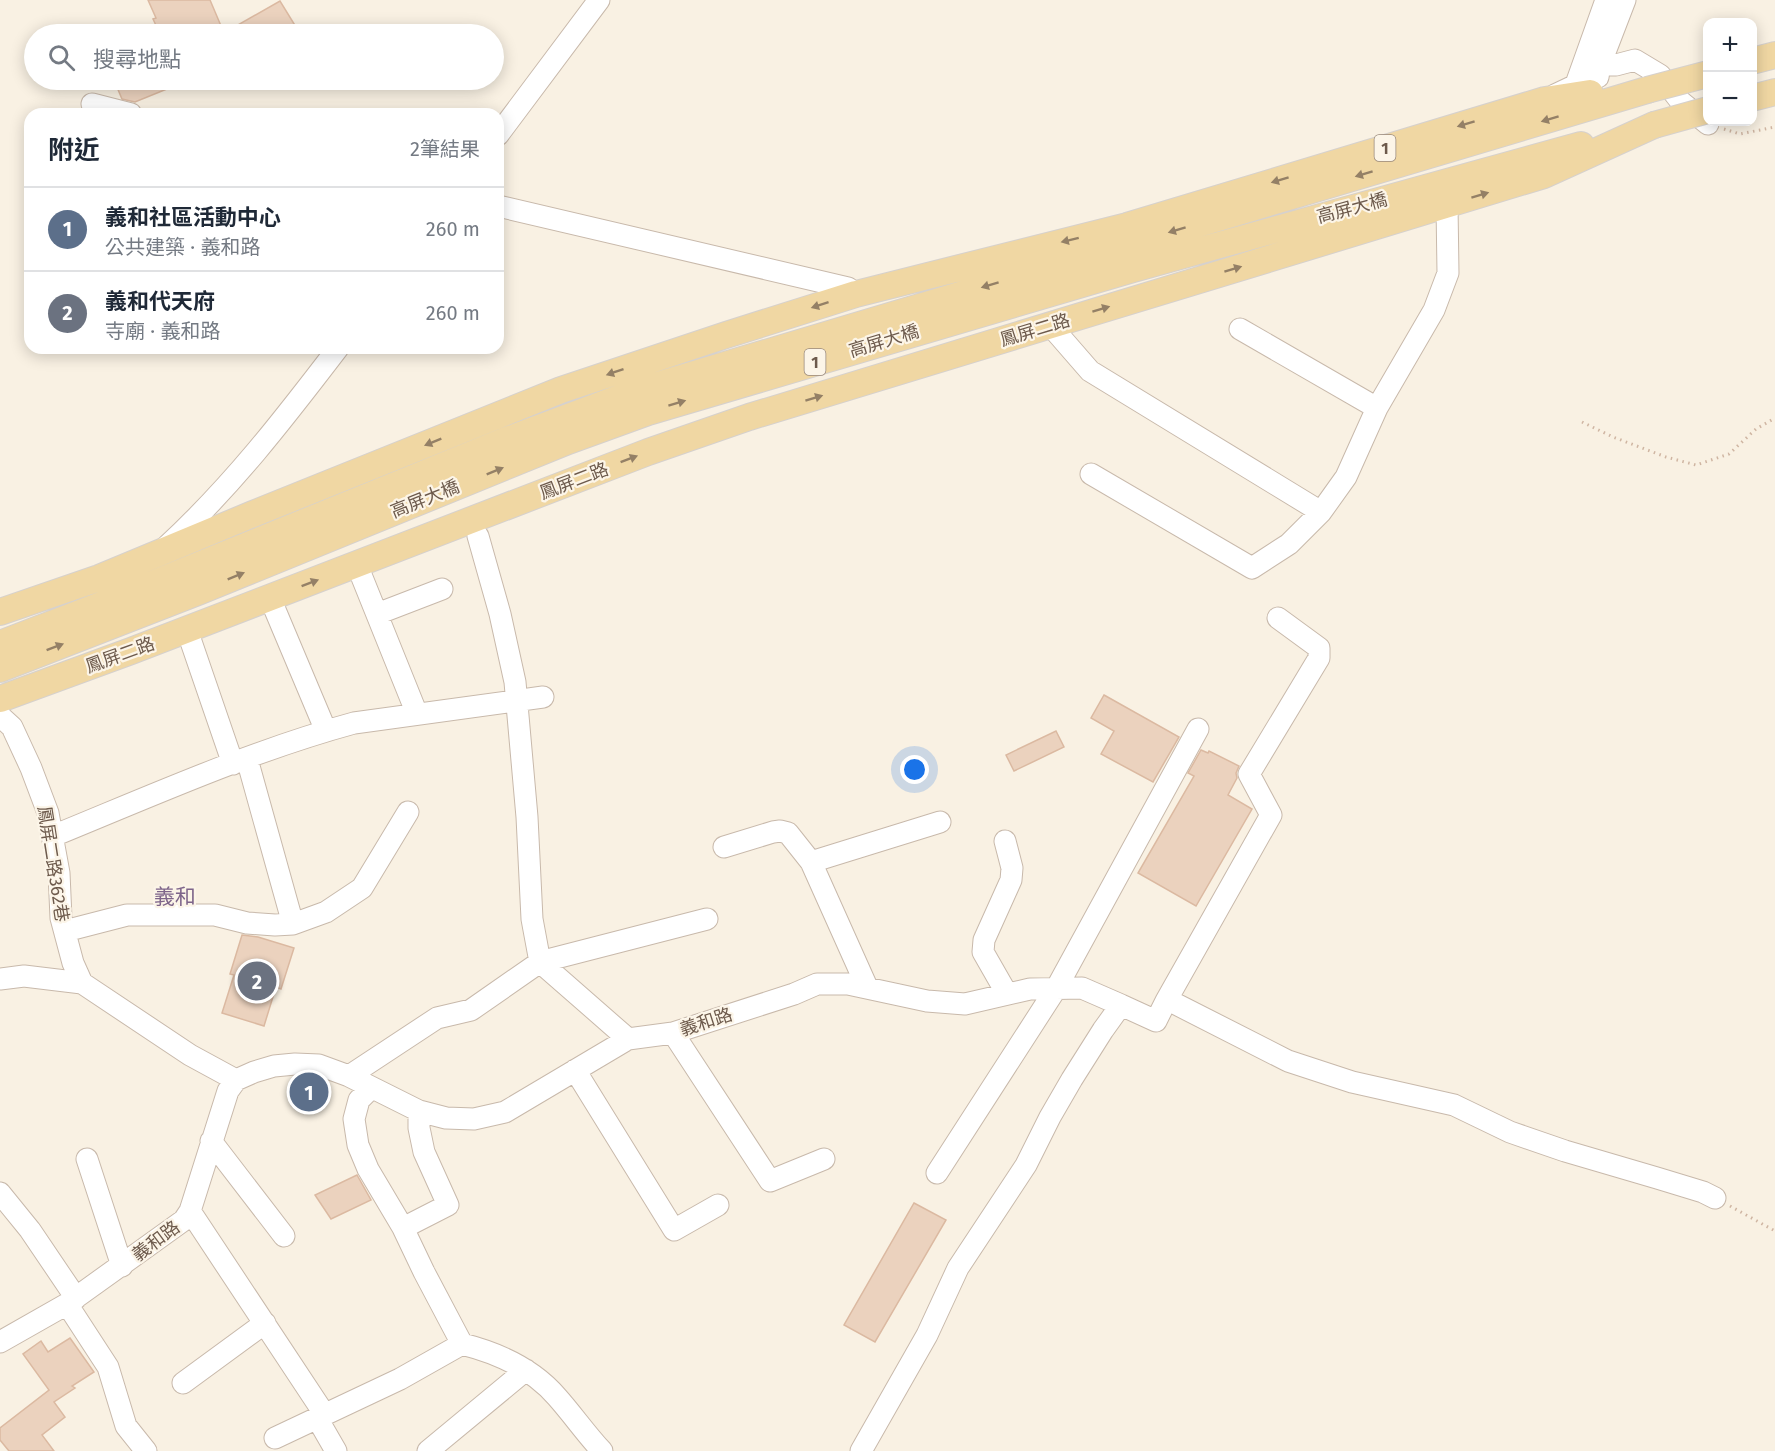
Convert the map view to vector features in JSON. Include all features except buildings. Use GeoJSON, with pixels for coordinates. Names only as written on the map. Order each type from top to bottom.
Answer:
{"type":"FeatureCollection","features":[{"type":"Feature","properties":{"kind":"main road"},"geometry":{"type":"LineString","coordinates":[[1757,61],[1775,56]]}},
{"type":"Feature","properties":{"kind":"main road","name":"高屏大橋"},"geometry":{"type":"LineString","coordinates":[[0,644],[504,441],[638,391],[1703,75]]}},
{"type":"Feature","properties":{"kind":"main road","name":"高屏大橋"},"geometry":{"type":"LineString","coordinates":[[856,294],[1126,226],[1586,89],[1647,90]]}},
{"type":"Feature","properties":{"kind":"main road"},"geometry":{"type":"LineString","coordinates":[[1757,97],[1775,92]]}},
{"type":"Feature","properties":{"kind":"main road","name":"高屏大橋"},"geometry":{"type":"LineString","coordinates":[[0,669],[648,411],[1133,269],[1654,125],[1703,118]]}},
{"type":"Feature","properties":{"kind":"main road","name":"高屏大橋"},"geometry":{"type":"LineString","coordinates":[[1157,292],[1544,175],[1654,125]]}},
{"type":"Feature","properties":{"kind":"main road","name":"鳳屏二路"},"geometry":{"type":"LineString","coordinates":[[0,699],[187,630],[670,444],[749,417],[1157,292]]}},
{"type":"Feature","properties":{"kind":"main road","name":"1"},"geometry":{"type":"LineString","coordinates":[[0,612],[99,578],[561,390],[726,334],[856,294]]}},
{"type":"Feature","properties":{"kind":"street"},"geometry":{"type":"LineString","coordinates":[[504,127],[599,0]]}},
{"type":"Feature","properties":{"kind":"street"},"geometry":{"type":"LineString","coordinates":[[1586,89],[1606,0]]}},
{"type":"Feature","properties":{"kind":"street"},"geometry":{"type":"LineString","coordinates":[[1586,89],[1600,65],[1625,0]]}},
{"type":"Feature","properties":{"kind":"street"},"geometry":{"type":"LineString","coordinates":[[1600,65],[1616,65],[1635,60],[1660,75],[1681,102],[1703,114]]}},
{"type":"Feature","properties":{"kind":"street"},"geometry":{"type":"LineString","coordinates":[[1091,474],[1252,568],[1289,544],[1321,512],[1346,477],[1377,408],[1434,310],[1448,273],[1447,205]]}},
{"type":"Feature","properties":{"kind":"street"},"geometry":{"type":"LineString","coordinates":[[504,207],[848,288],[856,294]]}},
{"type":"Feature","properties":{"kind":"street"},"geometry":{"type":"LineString","coordinates":[[1050,325],[1090,371],[1321,512]]}},
{"type":"Feature","properties":{"kind":"street"},"geometry":{"type":"LineString","coordinates":[[1240,329],[1377,408]]}},
{"type":"Feature","properties":{"kind":"street"},"geometry":{"type":"LineString","coordinates":[[161,552],[201,515],[230,483],[274,431],[333,354]]}},
{"type":"Feature","properties":{"kind":"street"},"geometry":{"type":"LineString","coordinates":[[478,536],[500,614],[515,682],[527,817],[532,919],[540,962],[628,1039]]}},
{"type":"Feature","properties":{"kind":"street"},"geometry":{"type":"LineString","coordinates":[[357,565],[417,714]]}},
{"type":"Feature","properties":{"kind":"street"},"geometry":{"type":"LineString","coordinates":[[377,614],[442,590]]}},
{"type":"Feature","properties":{"kind":"street"},"geometry":{"type":"LineString","coordinates":[[270,598],[326,731]]}},
{"type":"Feature","properties":{"kind":"street"},"geometry":{"type":"LineString","coordinates":[[1278,618],[1319,648],[1319,658],[1249,774],[1270,815],[1166,1001],[1288,1060],[1352,1082],[1454,1105],[1510,1132],[1554,1148],[1703,1192],[1715,1198]]}},
{"type":"Feature","properties":{"kind":"street"},"geometry":{"type":"LineString","coordinates":[[187,630],[240,761],[293,924]]}},
{"type":"Feature","properties":{"kind":"street"},"geometry":{"type":"LineString","coordinates":[[52,836],[240,761],[354,723],[543,697]]}},
{"type":"Feature","properties":{"kind":"street","name":"鳳屏二路362巷"},"geometry":{"type":"LineString","coordinates":[[0,716],[12,727],[48,813],[59,873],[61,918],[73,963],[82,983]]}},
{"type":"Feature","properties":{"kind":"street"},"geometry":{"type":"LineString","coordinates":[[937,1173],[1057,987],[1198,729]]}},
{"type":"Feature","properties":{"kind":"street"},"geometry":{"type":"LineString","coordinates":[[65,931],[127,915],[215,915],[274,926],[293,924],[326,912],[362,888],[408,812]]}},
{"type":"Feature","properties":{"kind":"street"},"geometry":{"type":"LineString","coordinates":[[811,862],[940,822]]}},
{"type":"Feature","properties":{"kind":"street"},"geometry":{"type":"LineString","coordinates":[[724,847],[780,831],[789,833],[811,862],[867,987]]}},
{"type":"Feature","properties":{"kind":"street"},"geometry":{"type":"LineString","coordinates":[[1005,841],[1012,868],[1011,880],[984,940],[983,952],[1007,994]]}},
{"type":"Feature","properties":{"kind":"street"},"geometry":{"type":"LineString","coordinates":[[349,1077],[437,1018],[471,1010],[540,962],[707,919]]}},
{"type":"Feature","properties":{"kind":"street"},"geometry":{"type":"LineString","coordinates":[[0,979],[24,976],[82,983],[190,1055],[236,1080]]}},
{"type":"Feature","properties":{"kind":"street","name":"義和路"},"geometry":{"type":"LineString","coordinates":[[0,1342],[71,1301],[184,1220],[190,1211],[228,1091],[236,1080],[274,1066],[319,1065],[419,1111],[446,1118],[474,1119],[505,1112],[628,1039],[672,1033],[794,994],[817,984],[848,984],[927,1001],[965,1004],[1030,989],[1082,988],[1156,1021],[1166,1001]]}},
{"type":"Feature","properties":{"kind":"street"},"geometry":{"type":"LineString","coordinates":[[861,1451],[927,1335],[958,1268],[1026,1165],[1050,1117],[1079,1068],[1121,1005]]}},
{"type":"Feature","properties":{"kind":"street"},"geometry":{"type":"LineString","coordinates":[[672,1033],[770,1181],[824,1158]]}},
{"type":"Feature","properties":{"kind":"street"},"geometry":{"type":"LineString","coordinates":[[575,1070],[674,1230],[718,1205]]}},
{"type":"Feature","properties":{"kind":"street"},"geometry":{"type":"LineString","coordinates":[[371,1088],[360,1100],[354,1119],[358,1146],[368,1169],[404,1228],[462,1344],[501,1356],[526,1370],[556,1396],[602,1451]]}},
{"type":"Feature","properties":{"kind":"street"},"geometry":{"type":"LineString","coordinates":[[404,1228],[448,1205],[423,1152],[419,1111]]}},
{"type":"Feature","properties":{"kind":"street"},"geometry":{"type":"LineString","coordinates":[[211,1141],[284,1236]]}},
{"type":"Feature","properties":{"kind":"street"},"geometry":{"type":"LineString","coordinates":[[87,1159],[122,1266]]}},
{"type":"Feature","properties":{"kind":"street"},"geometry":{"type":"LineString","coordinates":[[0,1193],[30,1230],[71,1301],[108,1367],[126,1426],[146,1451]]}},
{"type":"Feature","properties":{"kind":"street"},"geometry":{"type":"LineString","coordinates":[[190,1211],[266,1323],[321,1417],[336,1451]]}},
{"type":"Feature","properties":{"kind":"street"},"geometry":{"type":"LineString","coordinates":[[183,1383],[266,1323]]}},
{"type":"Feature","properties":{"kind":"street"},"geometry":{"type":"LineString","coordinates":[[275,1438],[400,1379],[462,1344]]}},
{"type":"Feature","properties":{"kind":"street"},"geometry":{"type":"LineString","coordinates":[[428,1451],[526,1370]]}},
{"type":"Feature","properties":{"kind":"path"},"geometry":{"type":"LineString","coordinates":[[1725,126],[1740,134],[1775,127]]}},
{"type":"Feature","properties":{"kind":"path"},"geometry":{"type":"LineString","coordinates":[[1582,422],[1613,437],[1666,457],[1696,465],[1729,454],[1756,429],[1775,418]]}},
{"type":"Feature","properties":{"kind":"path"},"geometry":{"type":"LineString","coordinates":[[1715,1198],[1775,1231]]}},
{"type":"Feature","properties":{"kind":"place","name":"義和代天府"},"geometry":{"type":"Point","coordinates":[257,981]}},
{"type":"Feature","properties":{"kind":"place","name":"義和社區活動中心"},"geometry":{"type":"Point","coordinates":[309,1092]}},
{"type":"Feature","properties":{"kind":"district","name":"義和"},"geometry":{"type":"Point","coordinates":[175,897]}}]}
